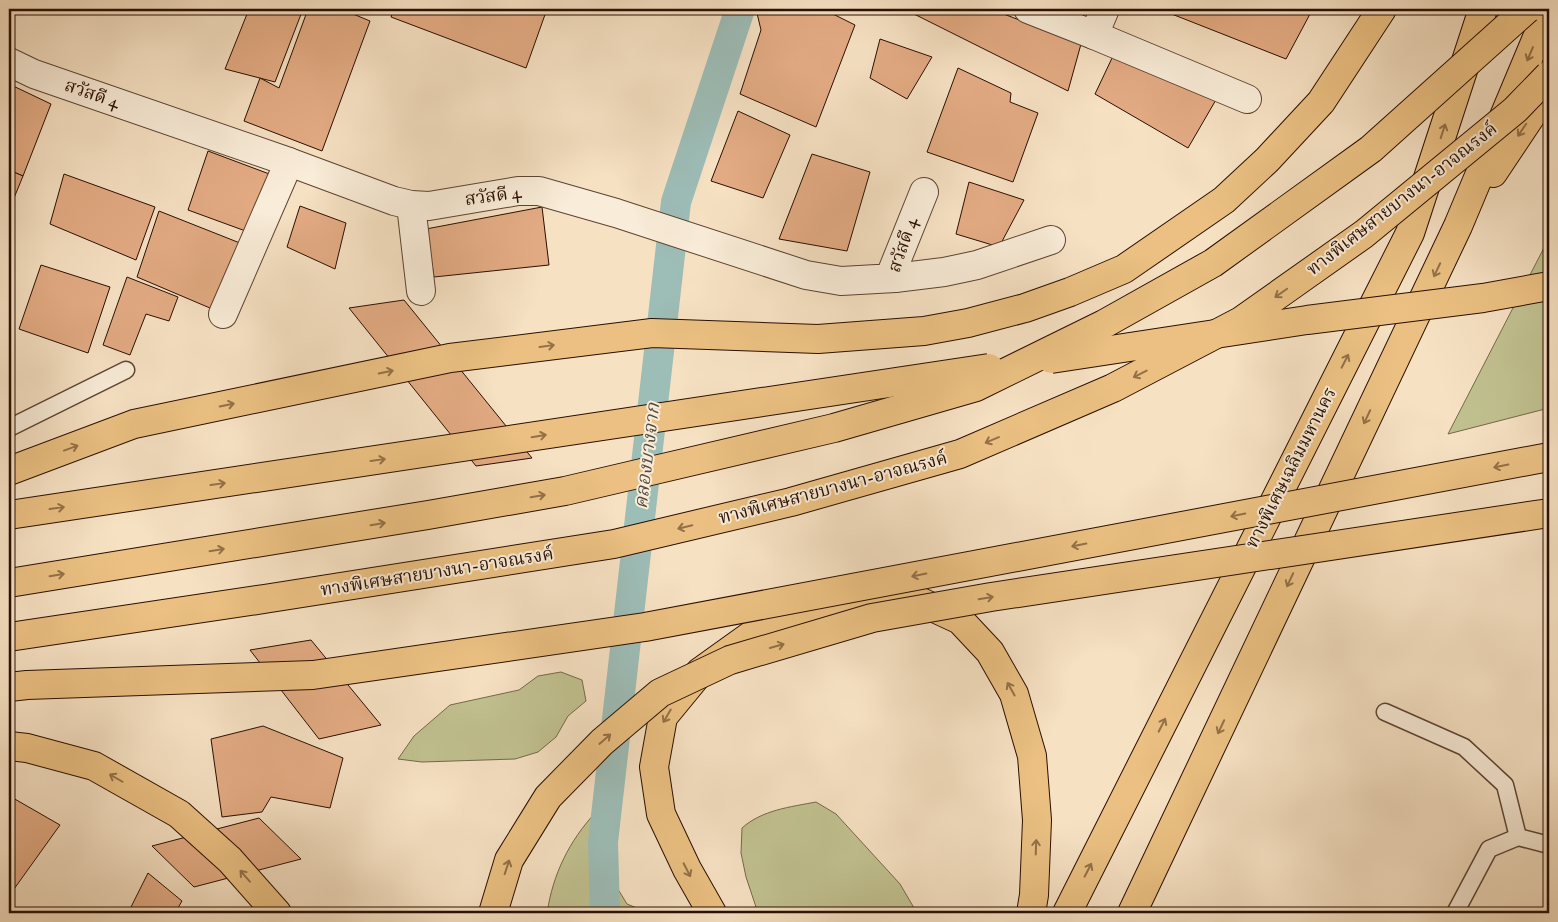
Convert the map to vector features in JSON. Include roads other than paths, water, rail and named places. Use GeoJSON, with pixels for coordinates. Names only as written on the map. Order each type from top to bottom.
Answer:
{"type":"FeatureCollection","features":[{"type":"Feature","properties":{"kind":"highway"},"geometry":{"type":"LineString","coordinates":[[9,471],[134,424],[450,358],[652,333],[818,339],[915,331],[968,323],[1025,308],[1070,292],[1124,269],[1224,200],[1267,160],[1321,102],[1382,9]]}},
{"type":"Feature","properties":{"kind":"highway","name":"ทางพิเศษเฉลิมมหานคร"},"geometry":{"type":"LineString","coordinates":[[1066,913],[1410,234],[1483,9]]}},
{"type":"Feature","properties":{"kind":"highway"},"geometry":{"type":"LineString","coordinates":[[9,583],[565,491],[834,428],[976,387],[1104,324],[1213,263],[1371,149],[1527,9]]}},
{"type":"Feature","properties":{"kind":"highway"},"geometry":{"type":"LineString","coordinates":[[1132,913],[1458,226],[1549,9]]}},
{"type":"Feature","properties":{"kind":"highway","name":"ทางพิเศษสายบางนา-อาจณรงค์"},"geometry":{"type":"LineString","coordinates":[[9,638],[264,600],[614,544],[791,502],[960,454],[1113,388],[1241,321],[1364,234],[1515,110],[1549,75]]}},
{"type":"Feature","properties":{"kind":"highway"},"geometry":{"type":"LineString","coordinates":[[1458,226],[1549,89]]}},
{"type":"Feature","properties":{"kind":"highway"},"geometry":{"type":"LineString","coordinates":[[9,515],[1307,320],[1483,298],[1549,286]]}},
{"type":"Feature","properties":{"kind":"highway"},"geometry":{"type":"LineString","coordinates":[[9,687],[27,684],[313,676],[636,628],[1549,457]]}},
{"type":"Feature","properties":{"kind":"highway"},"geometry":{"type":"LineString","coordinates":[[493,913],[509,860],[548,797],[602,742],[660,693],[730,660],[872,618],[991,597],[1549,513]]}},
{"type":"Feature","properties":{"kind":"highway"},"geometry":{"type":"LineString","coordinates":[[712,913],[687,869],[661,814],[654,767],[663,718],[700,672],[760,629],[814,609],[869,595],[919,601],[960,620],[990,652],[1014,694],[1032,756],[1038,820],[1032,913]]}},
{"type":"Feature","properties":{"kind":"highway"},"geometry":{"type":"LineString","coordinates":[[9,746],[27,748],[94,766],[179,814],[230,860],[276,913]]}},
{"type":"Feature","properties":{"kind":"street"},"geometry":{"type":"LineString","coordinates":[[1028,9],[1247,99]]}},
{"type":"Feature","properties":{"kind":"street"},"geometry":{"type":"LineString","coordinates":[[1094,35],[1105,9]]}},
{"type":"Feature","properties":{"kind":"street","name":"สวัสดี 4"},"geometry":{"type":"LineString","coordinates":[[9,62],[34,74],[289,162],[394,201],[429,206],[528,190],[539,191],[616,213],[806,275],[841,281],[895,278]]}},
{"type":"Feature","properties":{"kind":"street"},"geometry":{"type":"LineString","coordinates":[[223,314],[289,162]]}},
{"type":"Feature","properties":{"kind":"street","name":"สวัสดี 4"},"geometry":{"type":"LineString","coordinates":[[895,278],[891,274],[924,192]]}},
{"type":"Feature","properties":{"kind":"street"},"geometry":{"type":"LineString","coordinates":[[412,205],[421,291]]}},
{"type":"Feature","properties":{"kind":"street"},"geometry":{"type":"LineString","coordinates":[[895,278],[944,272],[977,265],[1051,240]]}},
{"type":"Feature","properties":{"kind":"lane"},"geometry":{"type":"LineString","coordinates":[[9,428],[126,370]]}},
{"type":"Feature","properties":{"kind":"lane"},"geometry":{"type":"LineString","coordinates":[[1385,712],[1464,747],[1505,785],[1518,837]]}},
{"type":"Feature","properties":{"kind":"lane"},"geometry":{"type":"LineString","coordinates":[[1455,913],[1489,849],[1518,837],[1549,845]]}},
{"type":"Feature","properties":{"kind":"waterway","name":"คลองบางจาก"},"geometry":{"type":"LineString","coordinates":[[605,913],[603,842],[676,202],[740,9]]}}]}
